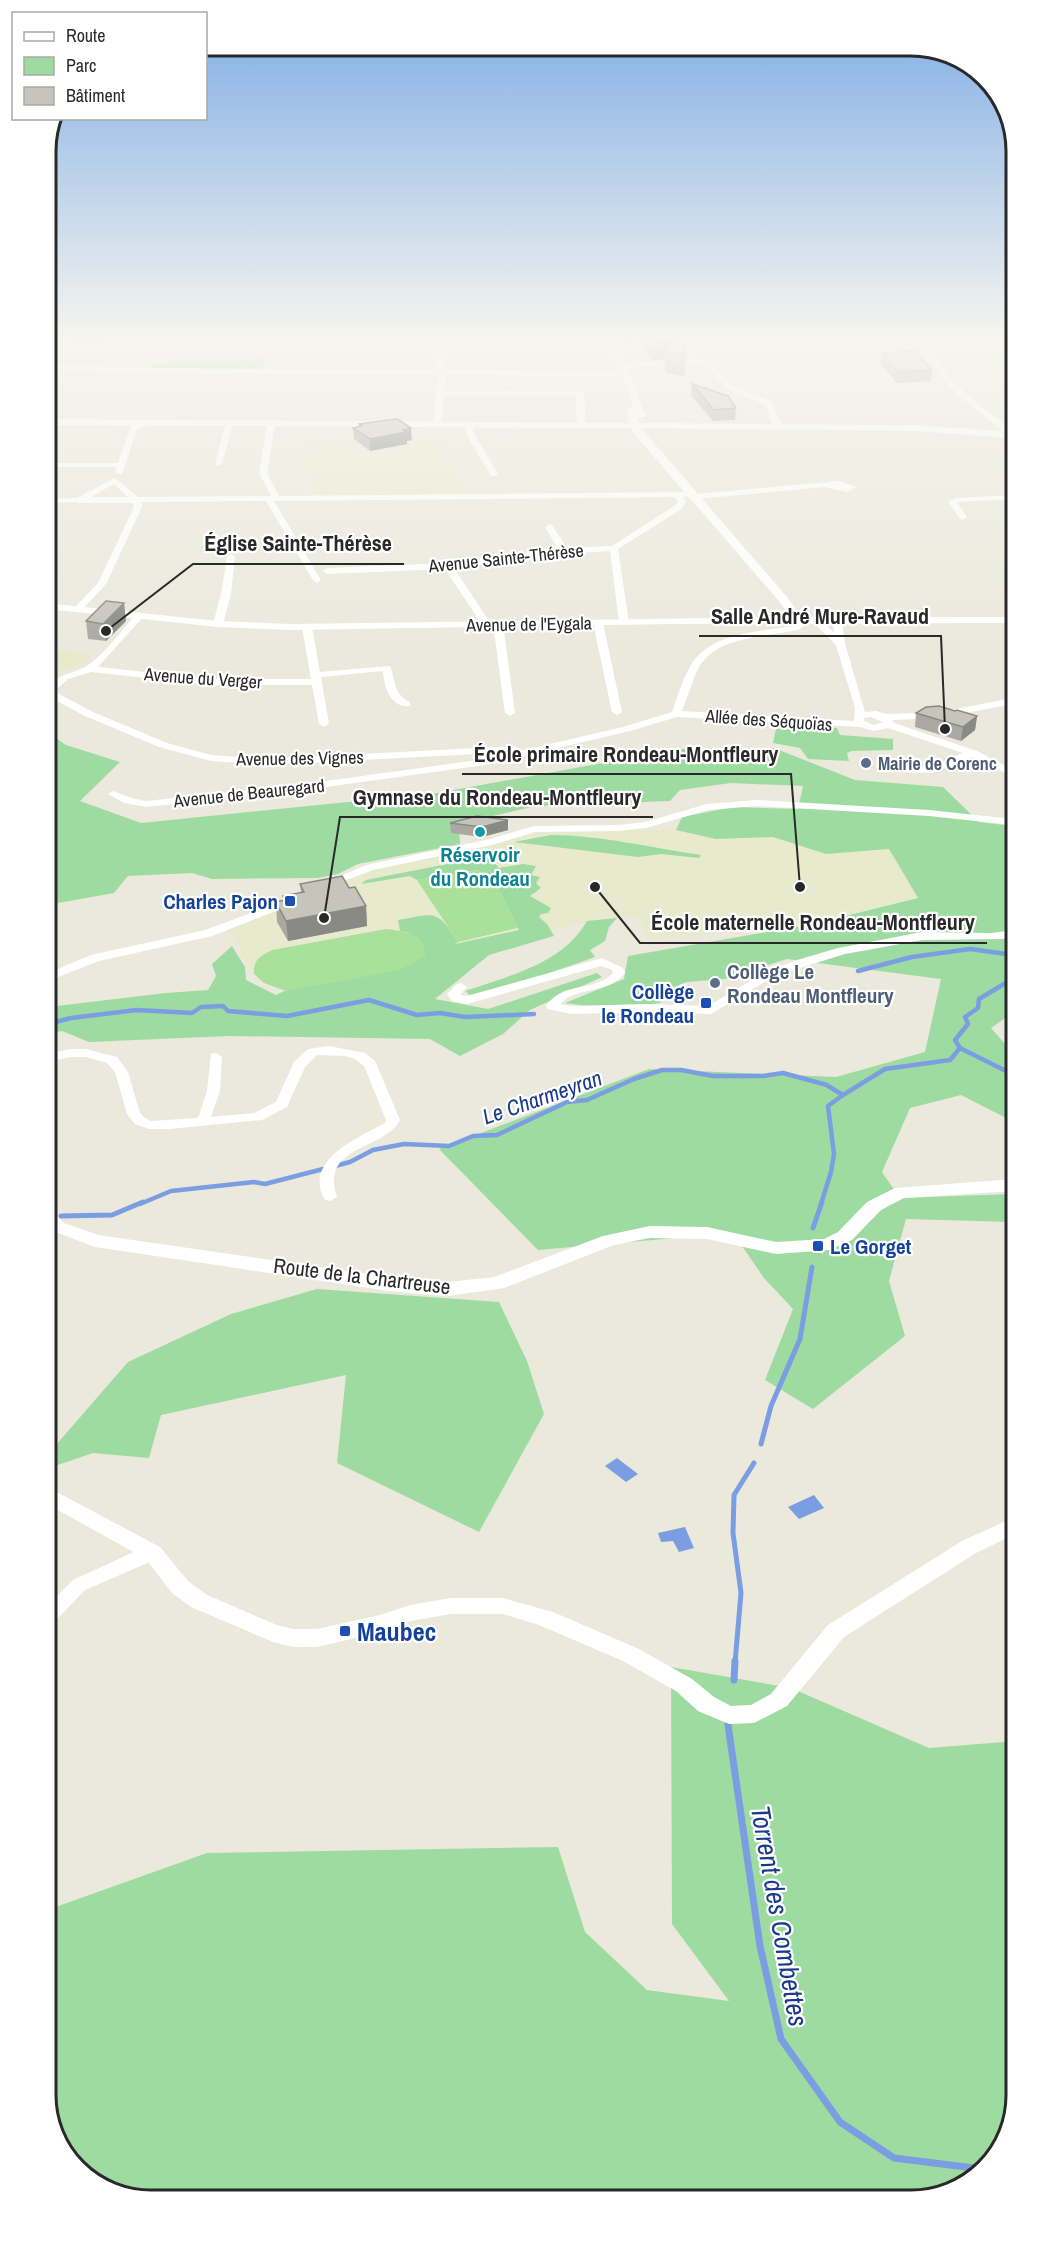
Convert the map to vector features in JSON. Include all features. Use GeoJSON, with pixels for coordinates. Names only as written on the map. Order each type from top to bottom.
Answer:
{"type":"FeatureCollection","features":[{"type":"Feature","properties":{"kind":"main road","name":"Route de la Chartreuse"},"geometry":{"type":"LineString","coordinates":[[56,1226],[68,1233],[104,1243],[400,1285],[448,1289],[496,1283],[610,1240],[650,1232],[707,1233],[776,1248],[818,1246],[845,1236],[874,1206],[886,1198],[903,1192],[1006,1186]]}},
{"type":"Feature","properties":{"kind":"street"},"geometry":{"type":"LineString","coordinates":[[81,499],[115,483],[128,440]]}},
{"type":"Feature","properties":{"kind":"street"},"geometry":{"type":"LineString","coordinates":[[218,464],[224,440]]}},
{"type":"Feature","properties":{"kind":"street"},"geometry":{"type":"LineString","coordinates":[[268,440],[263,473],[273,499],[317,580]]}},
{"type":"Feature","properties":{"kind":"street"},"geometry":{"type":"LineString","coordinates":[[474,440],[494,474]]}},
{"type":"Feature","properties":{"kind":"street"},"geometry":{"type":"LineString","coordinates":[[652,440],[694,495],[793,611],[799,626],[743,636],[703,656],[696,665],[676,714]]}},
{"type":"Feature","properties":{"kind":"street"},"geometry":{"type":"LineString","coordinates":[[56,465],[122,465]]}},
{"type":"Feature","properties":{"kind":"street"},"geometry":{"type":"LineString","coordinates":[[78,609],[102,584],[138,507],[136,500],[115,483]]}},
{"type":"Feature","properties":{"kind":"street"},"geometry":{"type":"LineString","coordinates":[[56,500],[679,496],[825,485]]}},
{"type":"Feature","properties":{"kind":"street"},"geometry":{"type":"LineString","coordinates":[[624,622],[614,548],[677,508],[682,502],[679,496]]}},
{"type":"Feature","properties":{"kind":"street"},"geometry":{"type":"LineString","coordinates":[[963,517],[952,502],[955,500],[1006,497]]}},
{"type":"Feature","properties":{"kind":"street"},"geometry":{"type":"LineString","coordinates":[[549,527],[564,550]]}},
{"type":"Feature","properties":{"kind":"street","name":"Avenue Sainte-Thérèse"},"geometry":{"type":"LineString","coordinates":[[327,571],[448,566],[564,550],[614,548]]}},
{"type":"Feature","properties":{"kind":"street"},"geometry":{"type":"LineString","coordinates":[[218,624],[226,594],[231,557]]}},
{"type":"Feature","properties":{"kind":"street"},"geometry":{"type":"LineString","coordinates":[[448,566],[486,624]]}},
{"type":"Feature","properties":{"kind":"street","name":"Avenue de l'Eygala"},"geometry":{"type":"LineString","coordinates":[[56,607],[218,624],[307,627],[624,622],[1006,620]]}},
{"type":"Feature","properties":{"kind":"street","name":"Avenue des Vignes"},"geometry":{"type":"LineString","coordinates":[[56,681],[65,676],[90,669],[139,616]]}},
{"type":"Feature","properties":{"kind":"street"},"geometry":{"type":"LineString","coordinates":[[837,620],[840,644],[860,716],[874,728],[882,718]]}},
{"type":"Feature","properties":{"kind":"street"},"geometry":{"type":"LineString","coordinates":[[817,621],[840,644]]}},
{"type":"Feature","properties":{"kind":"street"},"geometry":{"type":"LineString","coordinates":[[598,623],[617,712]]}},
{"type":"Feature","properties":{"kind":"street"},"geometry":{"type":"LineString","coordinates":[[498,624],[510,713]]}},
{"type":"Feature","properties":{"kind":"street"},"geometry":{"type":"LineString","coordinates":[[307,627],[324,724]]}},
{"type":"Feature","properties":{"kind":"street","name":"Avenue du Verger"},"geometry":{"type":"LineString","coordinates":[[90,669],[211,682],[316,678],[387,668],[391,693],[398,701],[406,704]]}},
{"type":"Feature","properties":{"kind":"street","name":"Avenue des Vignes"},"geometry":{"type":"LineString","coordinates":[[56,697],[89,714],[163,746],[211,758],[266,762],[539,750]]}},
{"type":"Feature","properties":{"kind":"street"},"geometry":{"type":"LineString","coordinates":[[860,716],[882,718],[940,715],[1006,702]]}},
{"type":"Feature","properties":{"kind":"street","name":"Allée des Séquoïas"},"geometry":{"type":"LineString","coordinates":[[676,714],[723,717],[860,716]]}},
{"type":"Feature","properties":{"kind":"street","name":"Avenue de Beauregard"},"geometry":{"type":"LineString","coordinates":[[113,794],[128,801],[146,804],[223,797],[398,775],[485,762],[676,714]]}},
{"type":"Feature","properties":{"kind":"street"},"geometry":{"type":"LineString","coordinates":[[882,718],[973,753],[1006,770]]}},
{"type":"Feature","properties":{"kind":"street"},"geometry":{"type":"LineString","coordinates":[[905,770],[932,770],[973,753]]}},
{"type":"Feature","properties":{"kind":"street"},"geometry":{"type":"LineString","coordinates":[[56,974],[95,958],[208,933],[370,867],[492,842],[534,829],[619,828],[646,825],[706,807],[756,803],[929,813],[1006,821]]}},
{"type":"Feature","properties":{"kind":"street"},"geometry":{"type":"LineString","coordinates":[[461,987],[453,994],[456,998],[467,1000],[602,962],[616,968],[619,973],[616,977],[608,982],[565,995],[557,999],[552,1006],[571,1010],[646,1008],[711,1010],[765,977],[835,954],[920,936],[1006,934]]}},
{"type":"Feature","properties":{"kind":"street"},"geometry":{"type":"LineString","coordinates":[[56,1056],[86,1053],[112,1060],[121,1072],[134,1114],[140,1121],[149,1125],[257,1117],[282,1104],[299,1065],[313,1052],[329,1050],[360,1056],[370,1064],[393,1120],[390,1126],[349,1148],[332,1164],[324,1179],[324,1188],[330,1197]]}},
{"type":"Feature","properties":{"kind":"street"},"geometry":{"type":"LineString","coordinates":[[201,1122],[207,1116],[212,1097],[216,1057]]}},
{"type":"Feature","properties":{"kind":"street"},"geometry":{"type":"LineString","coordinates":[[56,1500],[153,1553],[180,1587],[199,1601],[273,1633],[293,1638],[317,1638],[381,1623],[410,1613],[451,1606],[504,1606],[545,1618],[631,1655],[684,1685],[706,1704],[729,1715],[754,1714],[779,1700],[836,1631],[969,1547],[1006,1529]]}},
{"type":"Feature","properties":{"kind":"street"},"geometry":{"type":"LineString","coordinates":[[56,1607],[79,1585],[153,1553]]}},
{"type":"Feature","properties":{"kind":"shaded area"},"geometry":{"type":"Polygon","coordinates":[[[345,440],[412,440],[404,442],[413,446],[439,441],[446,453],[439,456],[446,469],[457,471],[465,495],[322,496],[312,477],[300,476],[307,445],[344,442],[345,440]]]}},
{"type":"Feature","properties":{"kind":"shaded area"},"geometry":{"type":"Polygon","coordinates":[[[56,650],[94,655],[83,663],[56,674],[56,650]]]}},
{"type":"Feature","properties":{"kind":"shaded area"},"geometry":{"type":"Polygon","coordinates":[[[676,830],[716,839],[773,837],[826,854],[889,849],[918,898],[813,924],[732,926],[735,932],[647,939],[640,917],[596,919],[400,970],[286,991],[264,983],[254,974],[229,930],[349,877],[377,868],[546,832],[676,830]]]}},
{"type":"Feature","properties":{"kind":"green space"},"geometry":{"type":"Polygon","coordinates":[[[777,724],[837,728],[840,735],[893,739],[893,750],[852,751],[847,753],[849,761],[808,759],[800,748],[773,743],[777,724]]]}},
{"type":"Feature","properties":{"kind":"green space"},"geometry":{"type":"Polygon","coordinates":[[[56,738],[66,745],[120,762],[80,801],[141,823],[437,793],[680,749],[774,748],[855,780],[943,787],[979,822],[1006,825],[1006,1018],[991,1028],[1006,1045],[1006,1118],[961,1095],[910,1108],[882,1172],[900,1198],[1006,1194],[1006,1222],[906,1219],[889,1281],[905,1336],[813,1409],[765,1380],[793,1309],[764,1278],[733,1233],[538,1250],[439,1149],[649,1069],[836,1077],[925,1052],[941,979],[787,959],[725,979],[686,982],[670,989],[660,1003],[610,1009],[565,1003],[624,979],[628,956],[813,924],[918,898],[889,849],[826,854],[773,837],[716,839],[676,830],[682,817],[733,807],[798,809],[803,786],[731,783],[680,790],[670,801],[536,806],[459,824],[460,844],[358,864],[338,874],[318,878],[212,879],[192,873],[128,876],[114,893],[56,903],[56,738]]]}},
{"type":"Feature","properties":{"kind":"green space"},"geometry":{"type":"Polygon","coordinates":[[[551,835],[607,839],[701,855],[699,858],[661,854],[638,857],[514,842],[551,835]]]}},
{"type":"Feature","properties":{"kind":"green space"},"geometry":{"type":"Polygon","coordinates":[[[489,856],[499,868],[523,864],[536,866],[531,875],[540,877],[536,883],[541,888],[530,896],[551,908],[548,913],[541,914],[539,917],[547,924],[554,936],[489,955],[435,999],[488,1009],[597,973],[602,977],[530,1010],[503,1034],[460,1056],[430,1039],[229,1036],[89,1042],[62,1031],[56,1032],[56,1006],[208,990],[216,976],[212,964],[232,946],[245,967],[246,980],[276,995],[409,933],[400,931],[398,920],[434,916],[445,923],[451,931],[458,942],[455,944],[519,930],[492,877],[478,870],[417,880],[410,876],[361,884],[366,880],[489,856]]]}},
{"type":"Feature","properties":{"kind":"green space"},"geometry":{"type":"Polygon","coordinates":[[[478,870],[492,877],[518,928],[458,942],[417,880],[478,870]]]}},
{"type":"Feature","properties":{"kind":"green space"},"geometry":{"type":"Polygon","coordinates":[[[617,918],[609,927],[605,941],[590,950],[595,957],[535,978],[470,995],[465,991],[516,974],[549,958],[577,936],[587,921],[617,918]]]}},
{"type":"Feature","properties":{"kind":"green space"},"geometry":{"type":"Polygon","coordinates":[[[386,929],[418,938],[425,949],[425,956],[400,970],[286,991],[264,983],[254,974],[258,959],[272,950],[386,929]]]}},
{"type":"Feature","properties":{"kind":"green space"},"geometry":{"type":"Polygon","coordinates":[[[317,1289],[499,1302],[527,1361],[544,1414],[479,1532],[337,1463],[346,1375],[161,1415],[149,1458],[93,1453],[56,1466],[56,1445],[128,1362],[231,1314],[317,1289]]]}},
{"type":"Feature","properties":{"kind":"green space"},"geometry":{"type":"Polygon","coordinates":[[[671,1667],[791,1688],[929,1748],[1006,1742],[1006,2095],[1005,2114],[994,2143],[987,2153],[974,2167],[953,2181],[924,2190],[144,2190],[114,2183],[93,2171],[83,2163],[72,2148],[61,2126],[56,2108],[56,1907],[207,1853],[558,1847],[585,1932],[647,1990],[729,2001],[672,1924],[671,1667]]]}},
{"type":"Feature","properties":{"kind":"water"},"geometry":{"type":"Polygon","coordinates":[[[617,1458],[638,1474],[626,1482],[605,1466],[617,1458]]]}},
{"type":"Feature","properties":{"kind":"water"},"geometry":{"type":"Polygon","coordinates":[[[814,1495],[824,1508],[799,1519],[788,1507],[814,1495]]]}},
{"type":"Feature","properties":{"kind":"water"},"geometry":{"type":"Polygon","coordinates":[[[685,1527],[694,1548],[679,1552],[673,1541],[661,1542],[658,1533],[685,1527]]]}},
{"type":"Feature","properties":{"kind":"building"},"geometry":{"type":"Polygon","coordinates":[[[106,601],[124,603],[103,624],[86,621],[106,601]]]}},
{"type":"Feature","properties":{"kind":"building"},"geometry":{"type":"Polygon","coordinates":[[[939,706],[977,716],[963,727],[916,713],[926,707],[939,706]]]}},
{"type":"Feature","properties":{"kind":"building"},"geometry":{"type":"Polygon","coordinates":[[[477,816],[508,820],[482,827],[450,823],[477,816]]]}},
{"type":"Feature","properties":{"kind":"building"},"geometry":{"type":"Polygon","coordinates":[[[342,876],[349,888],[355,887],[366,906],[286,921],[276,902],[285,900],[283,896],[304,892],[300,884],[342,876]]]}},
{"type":"Feature","properties":{"kind":"waterway"},"geometry":{"type":"LineString","coordinates":[[858,971],[912,957],[970,949],[1006,954]]}},
{"type":"Feature","properties":{"kind":"waterway","name":"Le Charmeyran"},"geometry":{"type":"LineString","coordinates":[[960,1048],[955,1040],[968,1024],[965,1017],[978,1008],[979,999],[1006,983]]}},
{"type":"Feature","properties":{"kind":"waterway"},"geometry":{"type":"LineString","coordinates":[[56,1022],[137,1010],[192,1013],[201,1007],[223,1006],[228,1011],[287,1016],[369,1000],[417,1015],[440,1013],[465,1017],[534,1014]]}},
{"type":"Feature","properties":{"kind":"waterway","name":"Le Charmeyran"},"geometry":{"type":"LineString","coordinates":[[843,1095],[885,1069],[950,1060],[960,1048]]}},
{"type":"Feature","properties":{"kind":"waterway"},"geometry":{"type":"LineString","coordinates":[[960,1048],[1006,1071]]}},
{"type":"Feature","properties":{"kind":"waterway","name":"Le Charmeyran"},"geometry":{"type":"LineString","coordinates":[[335,1166],[350,1162],[373,1150],[404,1144],[449,1146],[473,1136],[497,1135],[567,1102],[587,1100],[634,1079],[662,1070],[681,1070],[713,1076],[763,1076],[783,1073],[827,1085]]}},
{"type":"Feature","properties":{"kind":"waterway","name":"Le Charmeyran"},"geometry":{"type":"LineString","coordinates":[[828,1086],[843,1095]]}},
{"type":"Feature","properties":{"kind":"waterway","name":"Torrent des Combettes"},"geometry":{"type":"LineString","coordinates":[[821,1204],[834,1154],[828,1106],[843,1095]]}},
{"type":"Feature","properties":{"kind":"waterway","name":"Le Charmeyran"},"geometry":{"type":"LineString","coordinates":[[140,1204],[171,1191],[254,1182],[265,1184],[327,1168]]}},
{"type":"Feature","properties":{"kind":"waterway","name":"Le Charmeyran"},"geometry":{"type":"LineString","coordinates":[[61,1216],[112,1215],[143,1202]]}},
{"type":"Feature","properties":{"kind":"waterway","name":"Torrent des Combettes"},"geometry":{"type":"LineString","coordinates":[[813,1228],[822,1202]]}},
{"type":"Feature","properties":{"kind":"waterway","name":"Torrent des Combettes"},"geometry":{"type":"LineString","coordinates":[[761,1444],[771,1406],[800,1339],[812,1267]]}},
{"type":"Feature","properties":{"kind":"waterway","name":"Torrent des Combettes"},"geometry":{"type":"LineString","coordinates":[[735,1663],[741,1593],[733,1533],[734,1495],[754,1463]]}},
{"type":"Feature","properties":{"kind":"waterway","name":"Torrent des Combettes"},"geometry":{"type":"LineString","coordinates":[[734,1680],[735,1661]]}},
{"type":"Feature","properties":{"kind":"waterway","name":"Torrent des Combettes"},"geometry":{"type":"LineString","coordinates":[[728,1725],[760,1946],[781,2039],[840,2122],[894,2158],[973,2168]]}},
{"type":"Feature","properties":{"kind":"place","name":"Église Sainte-Thérèse"},"geometry":{"type":"Point","coordinates":[106,631]}},
{"type":"Feature","properties":{"kind":"place","name":"Salle André Mure-Ravaud"},"geometry":{"type":"Point","coordinates":[945,729]}},
{"type":"Feature","properties":{"kind":"place","name":"Mairie de Corenc"},"geometry":{"type":"Point","coordinates":[866,763]}},
{"type":"Feature","properties":{"kind":"place","name":"Réservoir du Rondeau"},"geometry":{"type":"Point","coordinates":[480,832]}},
{"type":"Feature","properties":{"kind":"place","name":"École maternelle Rondeau-Montfleury"},"geometry":{"type":"Point","coordinates":[595,887]}},
{"type":"Feature","properties":{"kind":"place","name":"École primaire Rondeau-Montfleury"},"geometry":{"type":"Point","coordinates":[800,887]}},
{"type":"Feature","properties":{"kind":"place","name":"Charles Pajon"},"geometry":{"type":"Point","coordinates":[290,901]}},
{"type":"Feature","properties":{"kind":"place","name":"Gymnase du Rondeau-Montfleury"},"geometry":{"type":"Point","coordinates":[324,918]}},
{"type":"Feature","properties":{"kind":"place","name":"Collège Le Rondeau Montfleury"},"geometry":{"type":"Point","coordinates":[715,983]}},
{"type":"Feature","properties":{"kind":"place","name":"Collège le Rondeau"},"geometry":{"type":"Point","coordinates":[706,1003]}},
{"type":"Feature","properties":{"kind":"place","name":"Le Gorget"},"geometry":{"type":"Point","coordinates":[818,1246]}},
{"type":"Feature","properties":{"kind":"place","name":"Maubec"},"geometry":{"type":"Point","coordinates":[345,1631]}}]}
